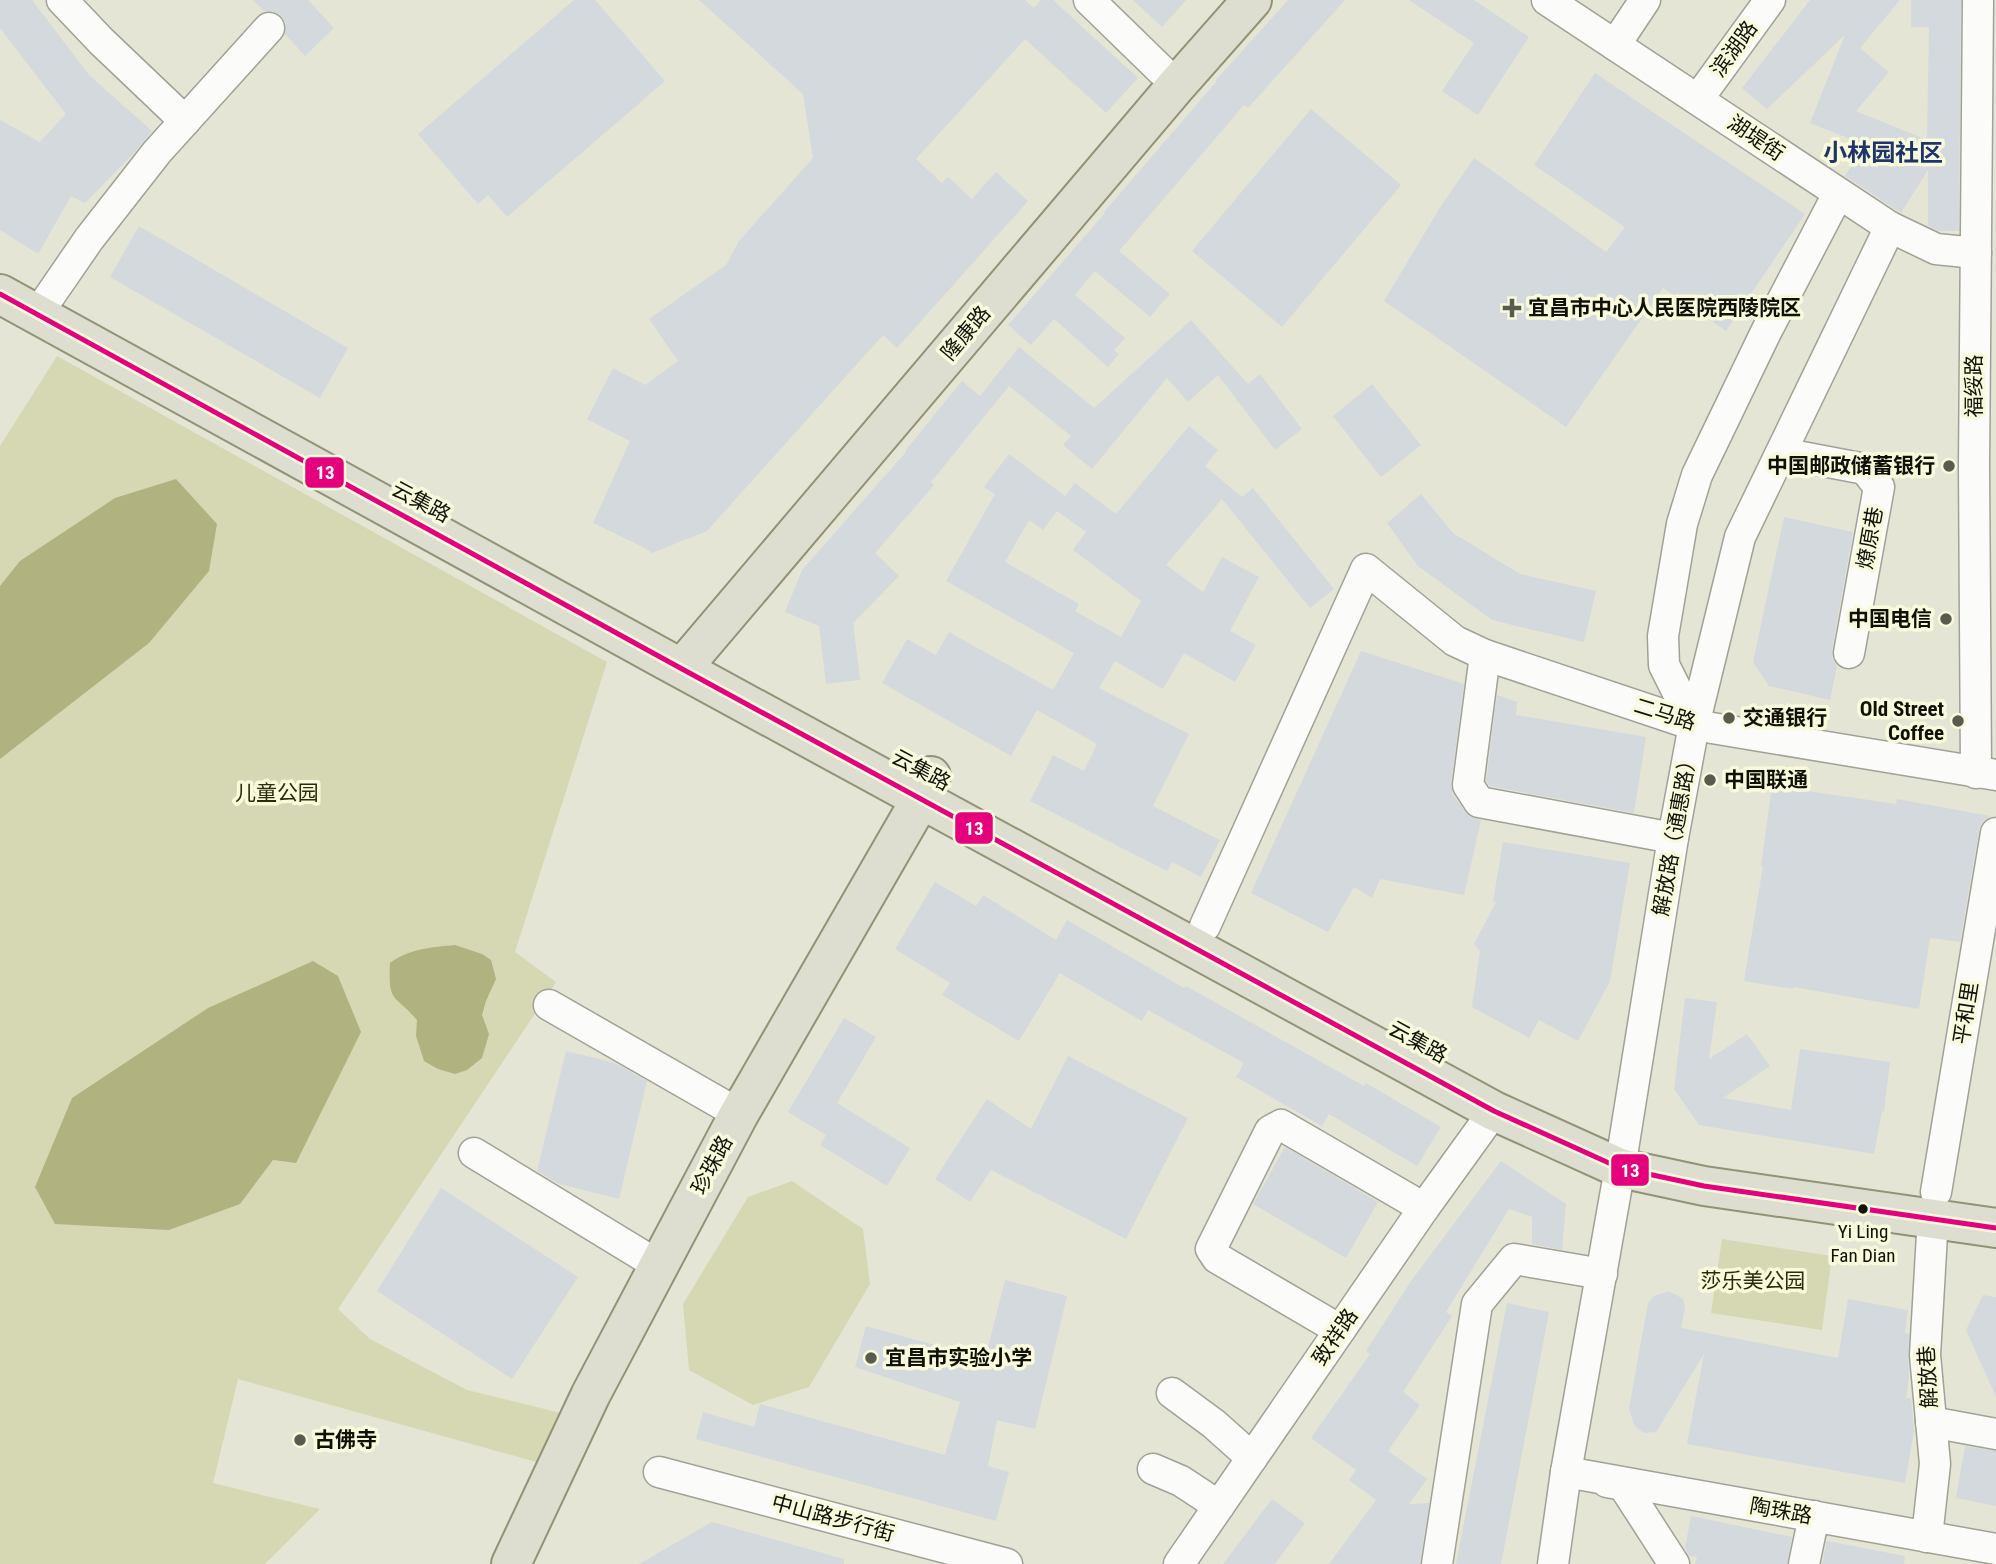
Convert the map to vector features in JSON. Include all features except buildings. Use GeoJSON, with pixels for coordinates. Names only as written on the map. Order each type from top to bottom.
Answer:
{"type":"FeatureCollection","features":[{"type":"Feature","properties":{"kind":"main road","name":"隆康路"},"geometry":{"type":"LineString","coordinates":[[679,655],[1162,71],[1224,0]]}},
{"type":"Feature","properties":{"kind":"main road","name":"隆康路"},"geometry":{"type":"LineString","coordinates":[[679,655],[1252,0]]}},
{"type":"Feature","properties":{"kind":"main road","name":"云集路"},"geometry":{"type":"LineString","coordinates":[[0,271],[47,300],[679,655]]}},
{"type":"Feature","properties":{"kind":"main road","name":"云集路"},"geometry":{"type":"LineString","coordinates":[[0,294],[936,793],[1493,1111],[1622,1157],[1711,1161],[1935,1205],[1996,1228]]}},
{"type":"Feature","properties":{"kind":"main road","name":"云集路"},"geometry":{"type":"LineString","coordinates":[[936,793],[1205,926],[1507,1090],[1622,1157]]}},
{"type":"Feature","properties":{"kind":"main road","name":"珍珠路"},"geometry":{"type":"LineString","coordinates":[[511,1564],[591,1394],[739,1114],[936,793]]}},
{"type":"Feature","properties":{"kind":"main road","name":"珍珠路"},"geometry":{"type":"LineString","coordinates":[[530,1564],[633,1354],[936,793]]}},
{"type":"Feature","properties":{"kind":"main road","name":"云集路"},"geometry":{"type":"LineString","coordinates":[[1935,1205],[1996,1202]]}},
{"type":"Feature","properties":{"kind":"street"},"geometry":{"type":"LineString","coordinates":[[62,0],[185,121]]}},
{"type":"Feature","properties":{"kind":"street"},"geometry":{"type":"LineString","coordinates":[[1089,0],[1162,71]]}},
{"type":"Feature","properties":{"kind":"street","name":"湖堤街"},"geometry":{"type":"LineString","coordinates":[[1547,0],[1890,227],[1936,249],[1976,253]]}},
{"type":"Feature","properties":{"kind":"street"},"geometry":{"type":"LineString","coordinates":[[1615,44],[1645,0]]}},
{"type":"Feature","properties":{"kind":"street","name":"滨湖路"},"geometry":{"type":"LineString","coordinates":[[1699,99],[1770,0]]}},
{"type":"Feature","properties":{"kind":"street","name":"福绥路"},"geometry":{"type":"LineString","coordinates":[[1978,0],[1976,253],[1985,466],[1986,774]]}},
{"type":"Feature","properties":{"kind":"street"},"geometry":{"type":"LineString","coordinates":[[47,300],[89,239],[158,152],[269,28]]}},
{"type":"Feature","properties":{"kind":"street"},"geometry":{"type":"LineString","coordinates":[[1694,725],[1664,665],[1663,636],[1682,524],[1697,475],[1766,332],[1838,194]]}},
{"type":"Feature","properties":{"kind":"street","name":"解放路（通惠路）"},"geometry":{"type":"LineString","coordinates":[[1553,1564],[1566,1472],[1622,1157],[1673,838],[1694,725],[1740,537],[1890,227]]}},
{"type":"Feature","properties":{"kind":"street","name":"燎原巷"},"geometry":{"type":"LineString","coordinates":[[1781,453],[1865,469],[1879,487],[1849,653]]}},
{"type":"Feature","properties":{"kind":"street","name":"二马路"},"geometry":{"type":"LineString","coordinates":[[1205,926],[1366,569],[1455,641],[1485,655],[1694,725],[1986,774]]}},
{"type":"Feature","properties":{"kind":"street"},"geometry":{"type":"LineString","coordinates":[[1485,655],[1468,785],[1479,802],[1673,838]]}},
{"type":"Feature","properties":{"kind":"street","name":"平和里"},"geometry":{"type":"LineString","coordinates":[[1935,1205],[1996,834]]}},
{"type":"Feature","properties":{"kind":"street"},"geometry":{"type":"LineString","coordinates":[[549,1004],[739,1114]]}},
{"type":"Feature","properties":{"kind":"street","name":"致祥路"},"geometry":{"type":"LineString","coordinates":[[1180,1564],[1493,1111]]}},
{"type":"Feature","properties":{"kind":"street"},"geometry":{"type":"LineString","coordinates":[[1340,1330],[1217,1258],[1211,1249],[1270,1131],[1281,1125],[1424,1208]]}},
{"type":"Feature","properties":{"kind":"street"},"geometry":{"type":"LineString","coordinates":[[474,1153],[658,1265]]}},
{"type":"Feature","properties":{"kind":"street","name":"解放巷"},"geometry":{"type":"LineString","coordinates":[[1927,1536],[1935,1464],[1925,1355],[1935,1205]]}},
{"type":"Feature","properties":{"kind":"street"},"geometry":{"type":"LineString","coordinates":[[1437,1564],[1477,1304],[1514,1259],[1602,1274]]}},
{"type":"Feature","properties":{"kind":"street"},"geometry":{"type":"LineString","coordinates":[[1172,1393],[1214,1424],[1252,1458]]}},
{"type":"Feature","properties":{"kind":"street"},"geometry":{"type":"LineString","coordinates":[[1931,1422],[1996,1434]]}},
{"type":"Feature","properties":{"kind":"street"},"geometry":{"type":"LineString","coordinates":[[1153,1469],[1181,1481],[1219,1506]]}},
{"type":"Feature","properties":{"kind":"street","name":"中山路步行街"},"geometry":{"type":"LineString","coordinates":[[659,1472],[930,1554],[1007,1564]]}},
{"type":"Feature","properties":{"kind":"street"},"geometry":{"type":"LineString","coordinates":[[1566,1472],[1623,1485],[1674,1564]]}},
{"type":"Feature","properties":{"kind":"street","name":"陶珠路"},"geometry":{"type":"LineString","coordinates":[[1566,1472],[1996,1549]]}},
{"type":"Feature","properties":{"kind":"street"},"geometry":{"type":"LineString","coordinates":[[1804,1564],[1814,1516]]}},
{"type":"Feature","properties":{"kind":"green space","name":"儿童公园"},"geometry":{"type":"Polygon","coordinates":[[[57,356],[607,662],[515,952],[556,982],[338,1309],[370,1339],[467,1390],[565,1414],[540,1463],[238,1379],[213,1483],[320,1509],[265,1564],[0,1564],[0,446],[57,356]]]}},
{"type":"Feature","properties":{"kind":"green space"},"geometry":{"type":"Polygon","coordinates":[[[792,1181],[863,1229],[870,1284],[809,1387],[753,1405],[689,1370],[683,1304],[748,1197],[792,1181]]]}},
{"type":"Feature","properties":{"kind":"green space","name":"莎乐美公园"},"geometry":{"type":"Polygon","coordinates":[[[1722,1239],[1832,1256],[1822,1330],[1711,1313],[1722,1239]]]}},
{"type":"Feature","properties":{"kind":"shaded area"},"geometry":{"type":"Polygon","coordinates":[[[176,479],[217,524],[209,571],[149,643],[0,759],[0,586],[20,561],[115,498],[176,479]]]}},
{"type":"Feature","properties":{"kind":"shaded area"},"geometry":{"type":"Polygon","coordinates":[[[455,945],[491,960],[496,979],[482,1015],[489,1034],[482,1058],[467,1070],[455,1074],[424,1061],[416,1036],[417,1020],[392,992],[390,963],[413,952],[455,945]]]}},
{"type":"Feature","properties":{"kind":"shaded area"},"geometry":{"type":"Polygon","coordinates":[[[313,961],[338,976],[361,1032],[296,1163],[273,1160],[240,1204],[169,1230],[55,1224],[35,1187],[72,1098],[208,1008],[313,961]]]}},
{"type":"Feature","properties":{"kind":"transit line","name":"13"},"geometry":{"type":"LineString","coordinates":[[0,294],[1494,1111],[1620,1168],[1704,1186],[1996,1228]]}},
{"type":"Feature","properties":{"kind":"place","name":"宜昌市中心人民医院西陵院区"},"geometry":{"type":"Point","coordinates":[1512,308]}},
{"type":"Feature","properties":{"kind":"place","name":"中国邮政储蓄银行"},"geometry":{"type":"Point","coordinates":[1949,466]}},
{"type":"Feature","properties":{"kind":"place","name":"中国电信"},"geometry":{"type":"Point","coordinates":[1946,619]}},
{"type":"Feature","properties":{"kind":"place","name":"交通银行"},"geometry":{"type":"Point","coordinates":[1729,718]}},
{"type":"Feature","properties":{"kind":"place","name":"Old Street Coffee"},"geometry":{"type":"Point","coordinates":[1958,721]}},
{"type":"Feature","properties":{"kind":"place","name":"中国联通"},"geometry":{"type":"Point","coordinates":[1710,780]}},
{"type":"Feature","properties":{"kind":"place","name":"Yi Ling Fan Dian"},"geometry":{"type":"Point","coordinates":[1863,1209]}},
{"type":"Feature","properties":{"kind":"place","name":"宜昌市实验小学"},"geometry":{"type":"Point","coordinates":[871,1358]}},
{"type":"Feature","properties":{"kind":"place","name":"古佛寺"},"geometry":{"type":"Point","coordinates":[300,1440]}},
{"type":"Feature","properties":{"kind":"district","name":"小林园社区"},"geometry":{"type":"Point","coordinates":[1883,153]}}]}
